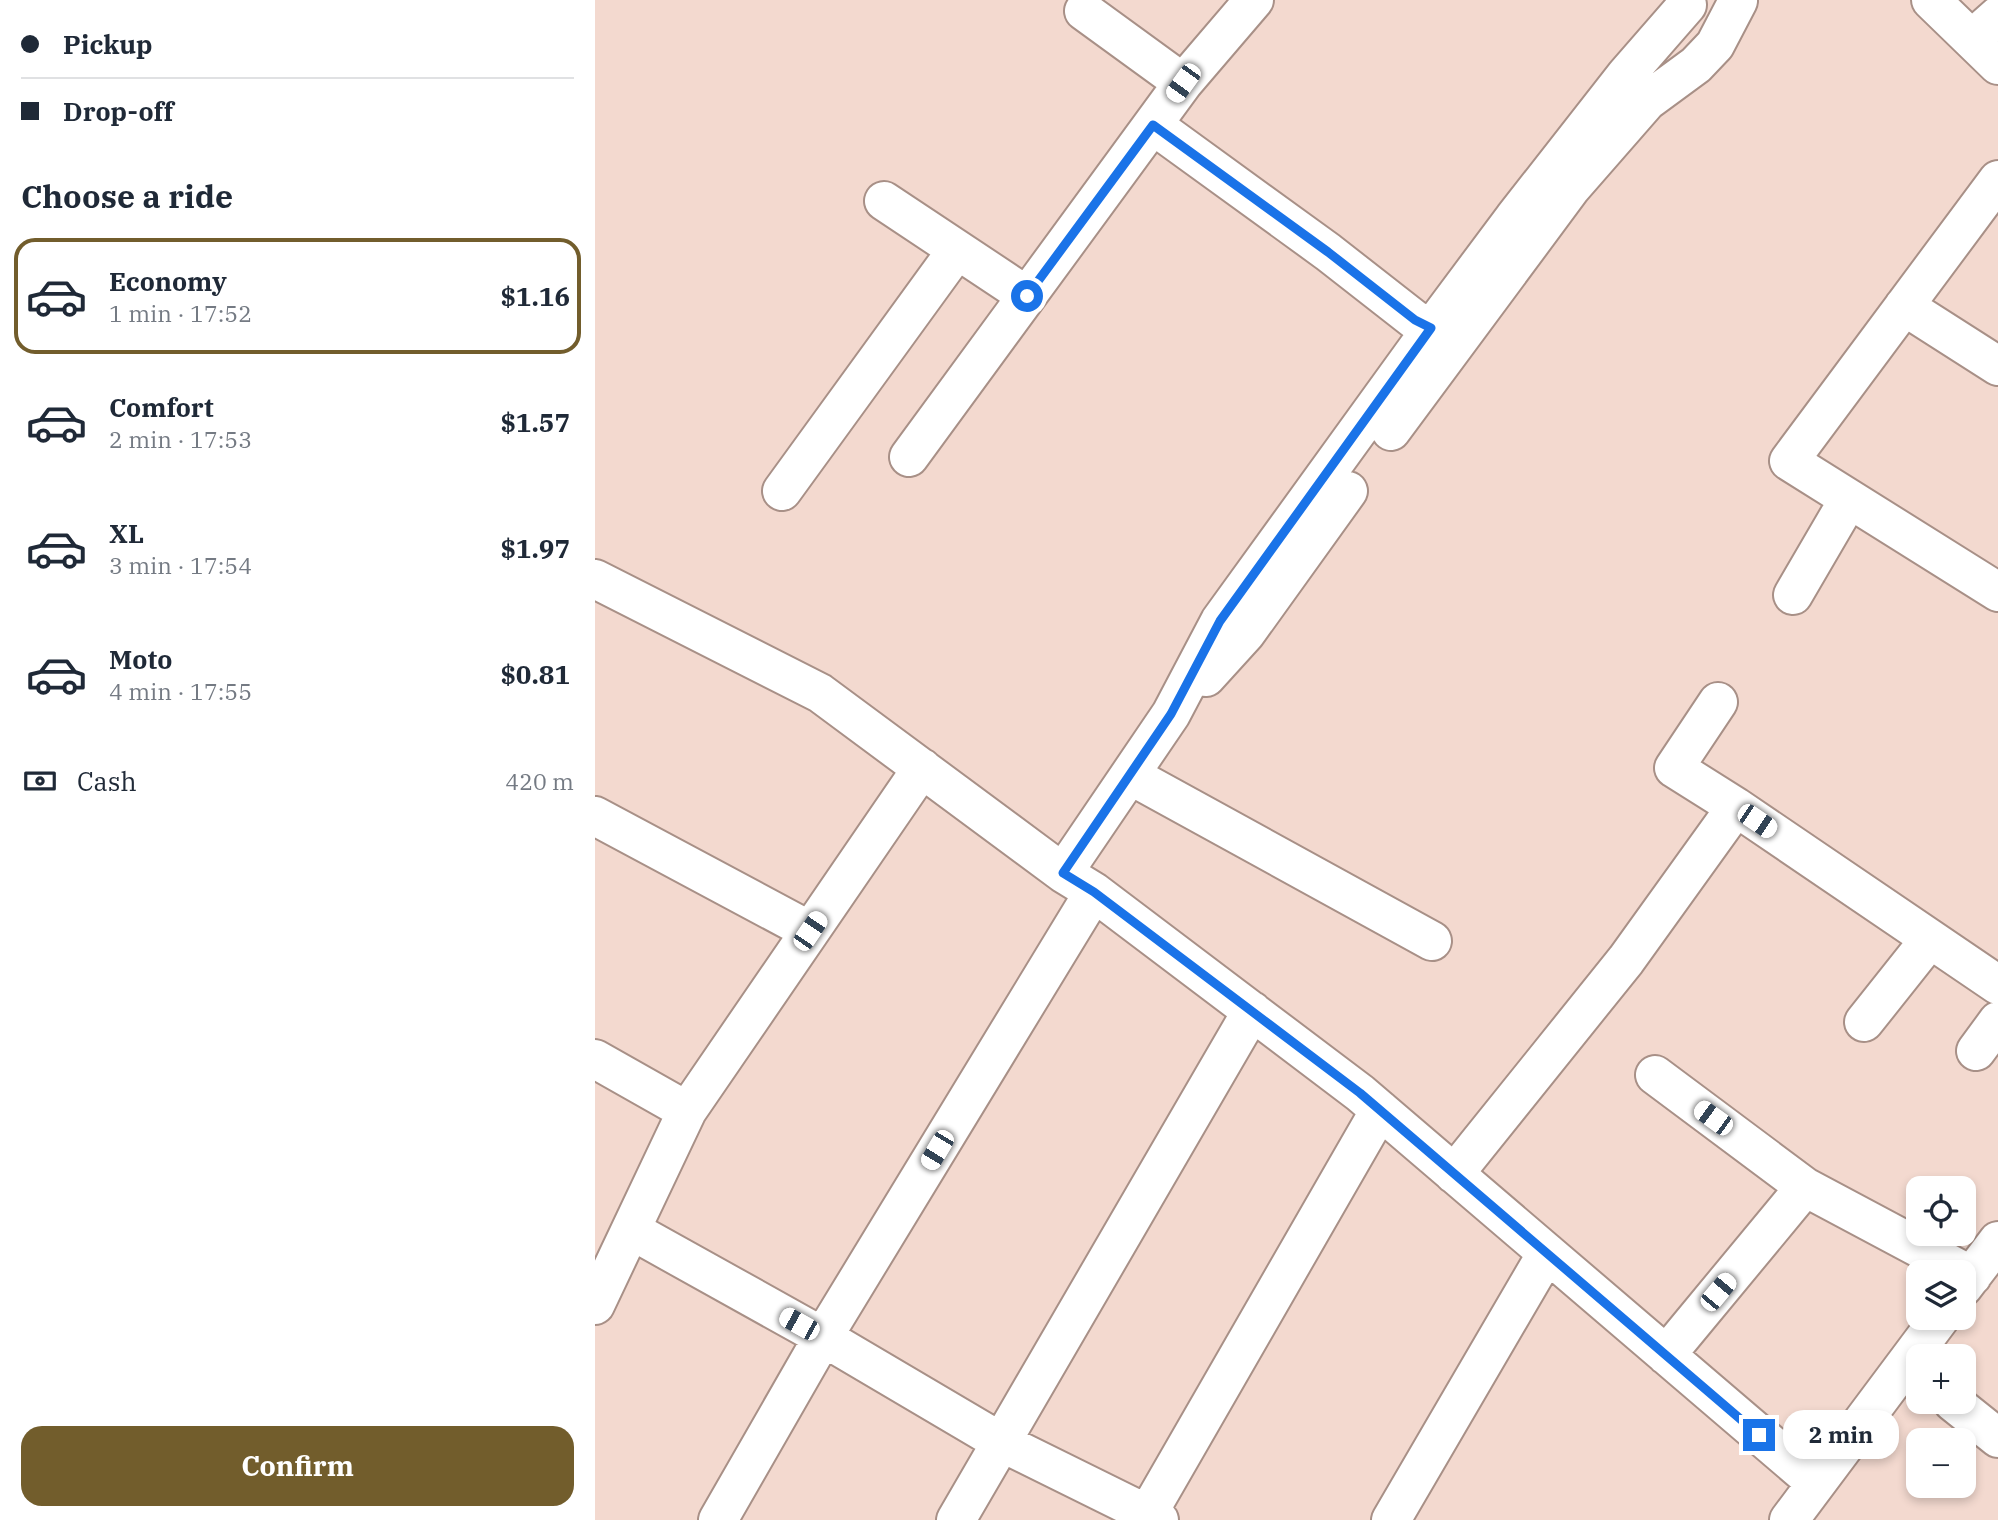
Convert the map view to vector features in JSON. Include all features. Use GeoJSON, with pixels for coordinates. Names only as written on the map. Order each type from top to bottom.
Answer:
{"type":"FeatureCollection","features":[{"type":"Feature","properties":{"kind":"street"},"geometry":{"type":"LineString","coordinates":[[909,457],[1183,83],[1254,0]]}},
{"type":"Feature","properties":{"kind":"street"},"geometry":{"type":"LineString","coordinates":[[718,1520],[1079,882],[1130,775],[1171,714],[1220,621],[1431,328],[1682,2],[1699,11],[1738,0]]}},
{"type":"Feature","properties":{"kind":"street"},"geometry":{"type":"LineString","coordinates":[[1171,714],[1246,633],[1411,402],[1571,188],[1647,101],[1696,65],[1714,45],[1738,0]]}},
{"type":"Feature","properties":{"kind":"street"},"geometry":{"type":"LineString","coordinates":[[1931,0],[1989,40]]}},
{"type":"Feature","properties":{"kind":"street"},"geometry":{"type":"LineString","coordinates":[[1084,11],[1183,83]]}},
{"type":"Feature","properties":{"kind":"street"},"geometry":{"type":"LineString","coordinates":[[1153,125],[1328,252],[1415,320],[1431,328]]}},
{"type":"Feature","properties":{"kind":"street"},"geometry":{"type":"LineString","coordinates":[[1998,180],[1789,461],[1998,592]]}},
{"type":"Feature","properties":{"kind":"street"},"geometry":{"type":"LineString","coordinates":[[884,201],[1027,296]]}},
{"type":"Feature","properties":{"kind":"street"},"geometry":{"type":"LineString","coordinates":[[782,491],[957,250]]}},
{"type":"Feature","properties":{"kind":"street"},"geometry":{"type":"LineString","coordinates":[[1904,306],[1998,366]]}},
{"type":"Feature","properties":{"kind":"street"},"geometry":{"type":"LineString","coordinates":[[1793,595],[1849,499]]}},
{"type":"Feature","properties":{"kind":"street"},"geometry":{"type":"LineString","coordinates":[[595,579],[820,693],[1079,882],[1360,1093],[1815,1483]]}},
{"type":"Feature","properties":{"kind":"street"},"geometry":{"type":"LineString","coordinates":[[1718,702],[1674,768],[1998,985]]}},
{"type":"Feature","properties":{"kind":"street"},"geometry":{"type":"LineString","coordinates":[[597,1298],[687,1111],[922,768]]}},
{"type":"Feature","properties":{"kind":"street"},"geometry":{"type":"LineString","coordinates":[[1130,775],[1432,941]]}},
{"type":"Feature","properties":{"kind":"street"},"geometry":{"type":"LineString","coordinates":[[1454,1174],[1626,960],[1735,807]]}},
{"type":"Feature","properties":{"kind":"street"},"geometry":{"type":"LineString","coordinates":[[595,816],[810,931]]}},
{"type":"Feature","properties":{"kind":"street"},"geometry":{"type":"LineString","coordinates":[[1864,1022],[1930,939]]}},
{"type":"Feature","properties":{"kind":"street"},"geometry":{"type":"LineString","coordinates":[[956,1520],[1252,1012]]}},
{"type":"Feature","properties":{"kind":"street"},"geometry":{"type":"LineString","coordinates":[[595,1059],[687,1111]]}},
{"type":"Feature","properties":{"kind":"street"},"geometry":{"type":"LineString","coordinates":[[1655,1075],[1805,1187],[1932,1260]]}},
{"type":"Feature","properties":{"kind":"street"},"geometry":{"type":"LineString","coordinates":[[631,1230],[823,1337],[1001,1442],[1151,1518],[1380,1110]]}},
{"type":"Feature","properties":{"kind":"street"},"geometry":{"type":"LineString","coordinates":[[1666,1355],[1805,1187]]}},
{"type":"Feature","properties":{"kind":"street"},"geometry":{"type":"LineString","coordinates":[[1976,1270],[1998,1241]]}},
{"type":"Feature","properties":{"kind":"street"},"geometry":{"type":"LineString","coordinates":[[1391,1520],[1547,1253]]}},
{"type":"Feature","properties":{"kind":"street"},"geometry":{"type":"LineString","coordinates":[[1789,1520],[1815,1483],[1906,1375]]}},
{"type":"Feature","properties":{"kind":"street"},"geometry":{"type":"LineString","coordinates":[[1968,1414],[1998,1438]]}},
{"type":"Feature","properties":{"kind":"route"},"geometry":{"type":"LineString","coordinates":[[1027,296],[1153,125],[1328,252],[1415,320],[1431,328],[1220,621],[1171,714],[1063,873],[1094,892],[1360,1093],[1759,1435]]}}]}
